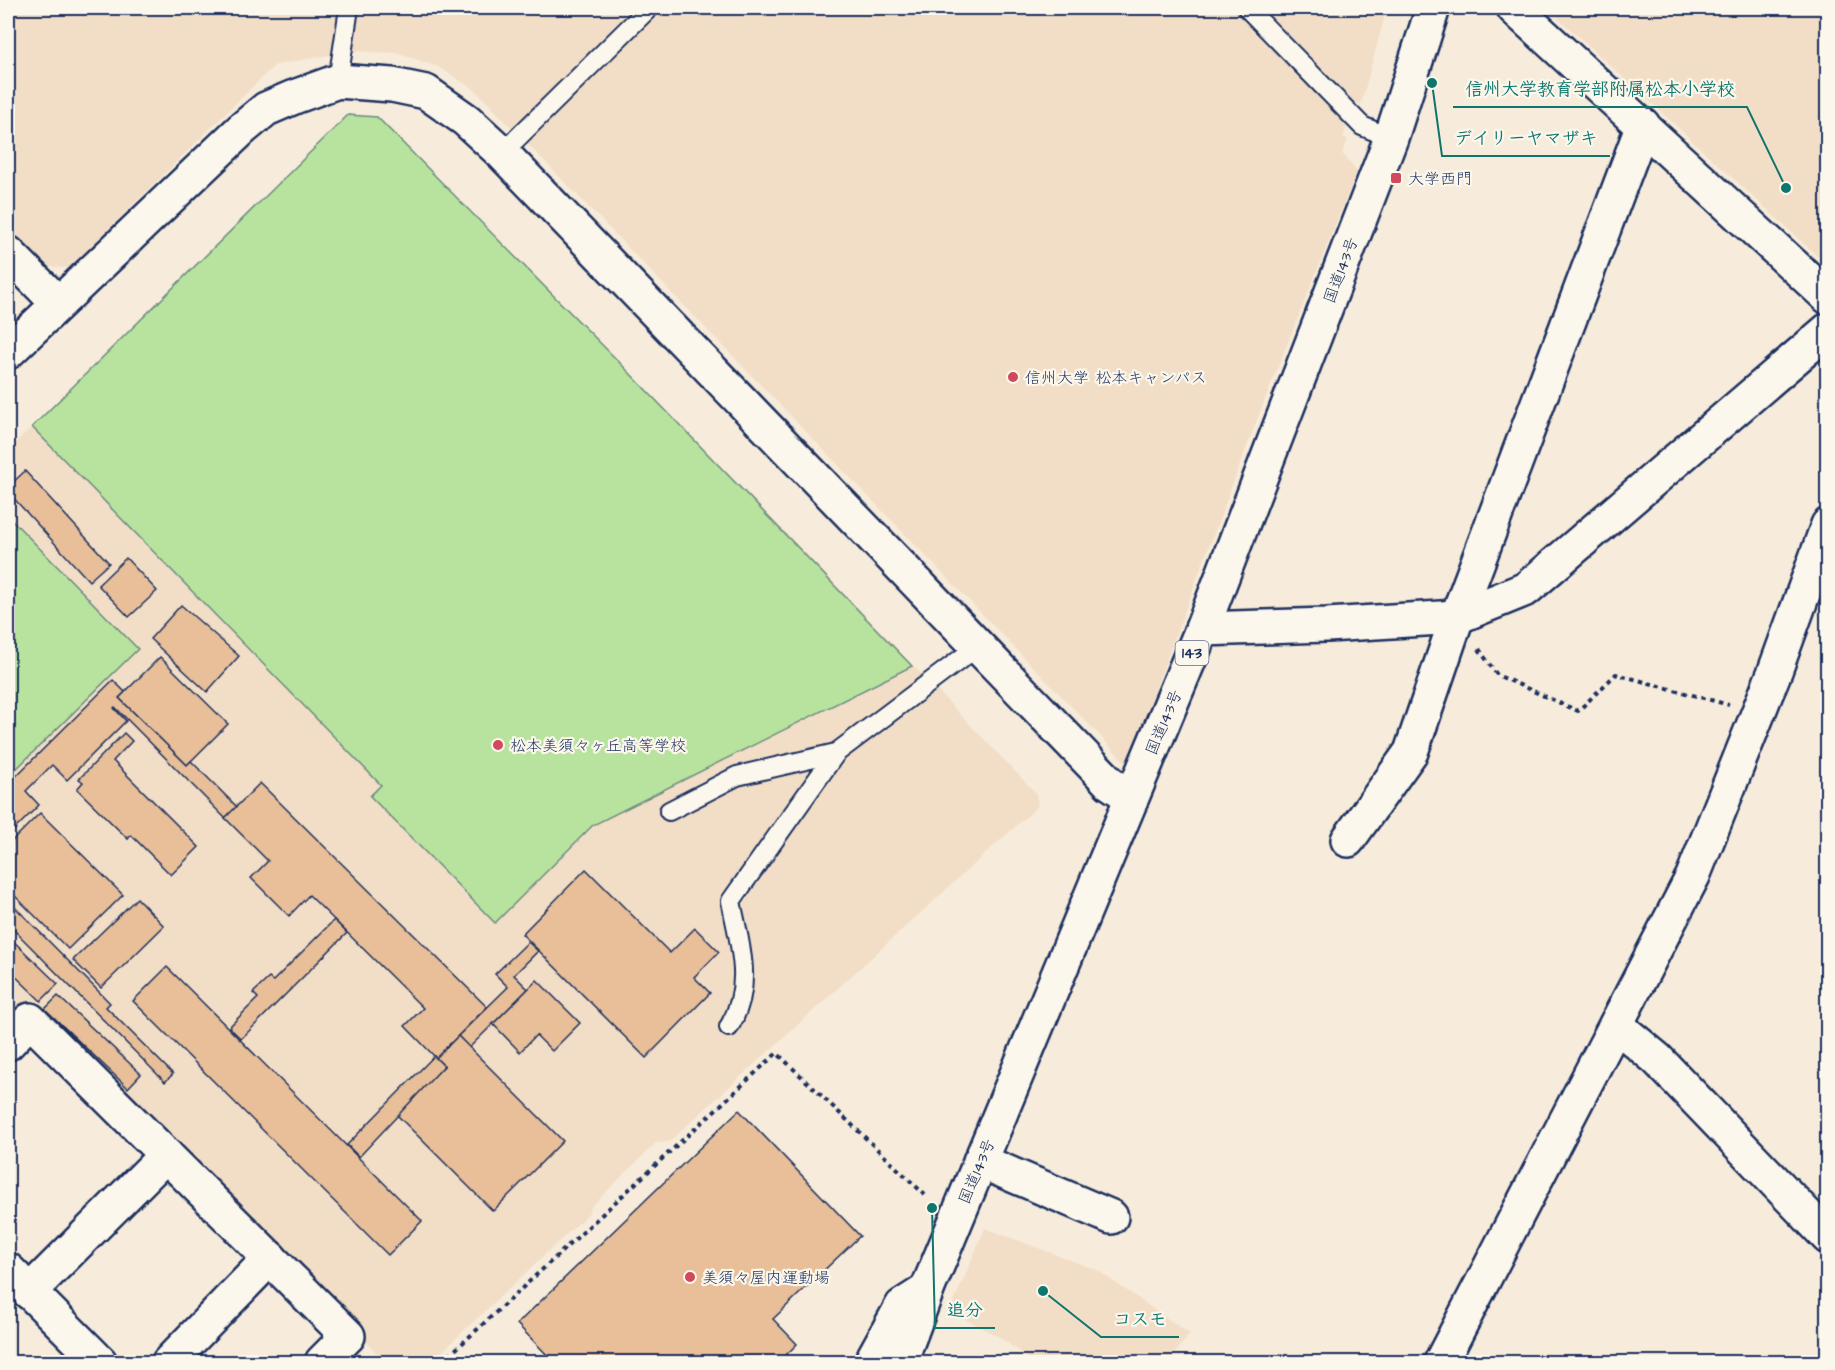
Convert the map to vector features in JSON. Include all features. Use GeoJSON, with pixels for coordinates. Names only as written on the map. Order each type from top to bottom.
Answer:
{"type":"FeatureCollection","features":[{"type":"Feature","properties":{"kind":"main road","name":"国道143号"},"geometry":{"type":"LineString","coordinates":[[900,1362],[927,1290],[1202,629],[1391,138],[1433,8]]}},
{"type":"Feature","properties":{"kind":"main road"},"geometry":{"type":"LineString","coordinates":[[1514,8],[1827,297]]}},
{"type":"Feature","properties":{"kind":"main road"},"geometry":{"type":"LineString","coordinates":[[8,352],[266,109],[338,81],[393,85],[426,92],[466,120],[502,153],[1110,783],[1131,797]]}},
{"type":"Feature","properties":{"kind":"main road"},"geometry":{"type":"LineString","coordinates":[[1348,840],[1411,752],[1457,617],[1643,125]]}},
{"type":"Feature","properties":{"kind":"main road"},"geometry":{"type":"LineString","coordinates":[[8,253],[58,303]]}},
{"type":"Feature","properties":{"kind":"main road"},"geometry":{"type":"LineString","coordinates":[[1202,629],[1327,625],[1457,617],[1526,588],[1827,330]]}},
{"type":"Feature","properties":{"kind":"main road"},"geometry":{"type":"LineString","coordinates":[[1441,1362],[1693,876],[1759,713],[1827,525]]}},
{"type":"Feature","properties":{"kind":"main road"},"geometry":{"type":"LineString","coordinates":[[8,1043],[30,1020],[348,1336],[322,1362]]}},
{"type":"Feature","properties":{"kind":"main road"},"geometry":{"type":"LineString","coordinates":[[1616,1025],[1657,1059],[1825,1229]]}},
{"type":"Feature","properties":{"kind":"main road"},"geometry":{"type":"LineString","coordinates":[[100,1362],[18,1281],[166,1155]]}},
{"type":"Feature","properties":{"kind":"main road"},"geometry":{"type":"LineString","coordinates":[[981,1161],[1112,1217]]}},
{"type":"Feature","properties":{"kind":"main road"},"geometry":{"type":"LineString","coordinates":[[169,1362],[270,1258]]}},
{"type":"Feature","properties":{"kind":"main road"},"geometry":{"type":"LineString","coordinates":[[871,1362],[902,1306],[927,1290]]}},
{"type":"Feature","properties":{"kind":"lane"},"geometry":{"type":"LineString","coordinates":[[338,81],[349,8]]}},
{"type":"Feature","properties":{"kind":"lane"},"geometry":{"type":"LineString","coordinates":[[502,153],[649,8]]}},
{"type":"Feature","properties":{"kind":"lane"},"geometry":{"type":"LineString","coordinates":[[1247,8],[1362,126],[1391,138]]}},
{"type":"Feature","properties":{"kind":"lane"},"geometry":{"type":"LineString","coordinates":[[729,1027],[738,1012],[745,975],[731,902],[836,753],[978,646]]}},
{"type":"Feature","properties":{"kind":"lane"},"geometry":{"type":"LineString","coordinates":[[669,811],[737,776],[836,753]]}},
{"type":"Feature","properties":{"kind":"path"},"geometry":{"type":"LineString","coordinates":[[1457,617],[1497,675],[1578,711],[1616,674],[1759,713]]}},
{"type":"Feature","properties":{"kind":"path"},"geometry":{"type":"LineString","coordinates":[[442,1362],[777,1053],[925,1195]]}},
{"type":"Feature","properties":{"kind":"shaded area","name":"信州大学 松本キャンパス"},"geometry":{"type":"Polygon","coordinates":[[[8,8],[1387,8],[1361,104],[1356,103],[1343,137],[1348,140],[1342,153],[1357,171],[1257,420],[1127,764],[474,89],[438,67],[397,53],[352,51],[275,65],[69,268],[35,266],[8,238],[8,8]]]}},
{"type":"Feature","properties":{"kind":"shaded area"},"geometry":{"type":"Polygon","coordinates":[[[1547,8],[1827,8],[1827,265],[1660,111],[1547,8]]]}},
{"type":"Feature","properties":{"kind":"shaded area","name":"松本美須々ヶ丘高等学校"},"geometry":{"type":"Polygon","coordinates":[[[348,115],[377,117],[756,502],[1036,793],[1038,806],[669,1142],[656,1143],[591,1207],[588,1214],[431,1362],[386,1362],[32,1009],[8,1032],[8,450],[348,115]]]}},
{"type":"Feature","properties":{"kind":"shaded area"},"geometry":{"type":"Polygon","coordinates":[[[985,1228],[1097,1270],[1190,1334],[1168,1362],[1033,1362],[1001,1338],[950,1311],[985,1228]]]}},
{"type":"Feature","properties":{"kind":"green space"},"geometry":{"type":"Polygon","coordinates":[[[348,115],[377,117],[622,365],[912,666],[593,825],[495,923],[370,796],[381,785],[32,427],[348,115]]]}},
{"type":"Feature","properties":{"kind":"green space"},"geometry":{"type":"Polygon","coordinates":[[[8,516],[138,649],[8,777],[8,516]]]}},
{"type":"Feature","properties":{"kind":"building"},"geometry":{"type":"Polygon","coordinates":[[[25,471],[109,563],[89,581],[8,492],[8,487],[25,471]]]}},
{"type":"Feature","properties":{"kind":"building"},"geometry":{"type":"Polygon","coordinates":[[[126,558],[157,591],[129,617],[98,585],[126,558]]]}},
{"type":"Feature","properties":{"kind":"building"},"geometry":{"type":"Polygon","coordinates":[[[181,605],[239,656],[207,692],[150,639],[181,605]]]}},
{"type":"Feature","properties":{"kind":"building"},"geometry":{"type":"Polygon","coordinates":[[[160,657],[228,724],[187,765],[119,698],[160,657]]]}},
{"type":"Feature","properties":{"kind":"building"},"geometry":{"type":"Polygon","coordinates":[[[113,680],[125,692],[119,698],[187,765],[191,761],[237,807],[225,818],[115,707],[126,721],[67,780],[52,765],[26,791],[39,805],[8,836],[8,784],[113,680]]]}},
{"type":"Feature","properties":{"kind":"building"},"geometry":{"type":"Polygon","coordinates":[[[124,733],[132,741],[113,761],[199,847],[171,875],[131,835],[128,839],[77,789],[83,782],[79,779],[124,733]]]}},
{"type":"Feature","properties":{"kind":"building"},"geometry":{"type":"Polygon","coordinates":[[[260,783],[487,1007],[436,1058],[405,1026],[423,1008],[309,895],[289,916],[251,878],[268,861],[225,818],[260,783]]]}},
{"type":"Feature","properties":{"kind":"building"},"geometry":{"type":"Polygon","coordinates":[[[40,813],[123,895],[68,949],[8,889],[8,845],[40,813]]]}},
{"type":"Feature","properties":{"kind":"building"},"geometry":{"type":"Polygon","coordinates":[[[586,869],[670,953],[695,928],[719,952],[694,977],[710,993],[646,1058],[522,934],[586,869]]]}},
{"type":"Feature","properties":{"kind":"building"},"geometry":{"type":"Polygon","coordinates":[[[137,898],[164,926],[101,988],[73,960],[137,898]]]}},
{"type":"Feature","properties":{"kind":"building"},"geometry":{"type":"Polygon","coordinates":[[[8,900],[110,1003],[106,1007],[173,1074],[165,1082],[8,924],[8,900]]]}},
{"type":"Feature","properties":{"kind":"building"},"geometry":{"type":"Polygon","coordinates":[[[334,920],[347,933],[241,1039],[229,1027],[258,998],[253,993],[269,978],[273,981],[334,920]]]}},
{"type":"Feature","properties":{"kind":"building"},"geometry":{"type":"Polygon","coordinates":[[[8,936],[58,984],[41,1001],[8,969],[8,936]]]}},
{"type":"Feature","properties":{"kind":"building"},"geometry":{"type":"Polygon","coordinates":[[[528,942],[538,951],[514,975],[528,989],[469,1048],[458,1036],[508,987],[495,974],[528,942]]]}},
{"type":"Feature","properties":{"kind":"building"},"geometry":{"type":"Polygon","coordinates":[[[167,967],[422,1221],[388,1255],[133,1001],[167,967]]]}},
{"type":"Feature","properties":{"kind":"building"},"geometry":{"type":"Polygon","coordinates":[[[537,980],[580,1023],[552,1051],[536,1035],[520,1052],[493,1024],[537,980]]]}},
{"type":"Feature","properties":{"kind":"building"},"geometry":{"type":"Polygon","coordinates":[[[58,996],[141,1074],[128,1088],[45,1009],[58,996]]]}},
{"type":"Feature","properties":{"kind":"building"},"geometry":{"type":"Polygon","coordinates":[[[458,1036],[563,1141],[493,1211],[396,1114],[444,1066],[436,1058],[458,1036]]]}},
{"type":"Feature","properties":{"kind":"building"},"geometry":{"type":"Polygon","coordinates":[[[434,1056],[444,1066],[359,1157],[347,1145],[434,1056]]]}},
{"type":"Feature","properties":{"kind":"building","name":"美須々屋内運動場"},"geometry":{"type":"Polygon","coordinates":[[[739,1110],[860,1236],[773,1319],[797,1344],[779,1362],[554,1362],[517,1324],[739,1110]]]}},
{"type":"Feature","properties":{"kind":"place","name":"デイリーヤマザキ"},"geometry":{"type":"Point","coordinates":[1432,83]}},
{"type":"Feature","properties":{"kind":"place","name":"大学西門"},"geometry":{"type":"Point","coordinates":[1396,178]}},
{"type":"Feature","properties":{"kind":"place","name":"信州大学教育学部附属松本小学校"},"geometry":{"type":"Point","coordinates":[1786,188]}},
{"type":"Feature","properties":{"kind":"place","name":"信州大学 松本キャンパス"},"geometry":{"type":"Point","coordinates":[1013,377]}},
{"type":"Feature","properties":{"kind":"place","name":"松本美須々ヶ丘高等学校"},"geometry":{"type":"Point","coordinates":[498,745]}},
{"type":"Feature","properties":{"kind":"place","name":"追分"},"geometry":{"type":"Point","coordinates":[932,1208]}},
{"type":"Feature","properties":{"kind":"place","name":"美須々屋内運動場"},"geometry":{"type":"Point","coordinates":[690,1277]}},
{"type":"Feature","properties":{"kind":"place","name":"コスモ"},"geometry":{"type":"Point","coordinates":[1043,1291]}}]}
